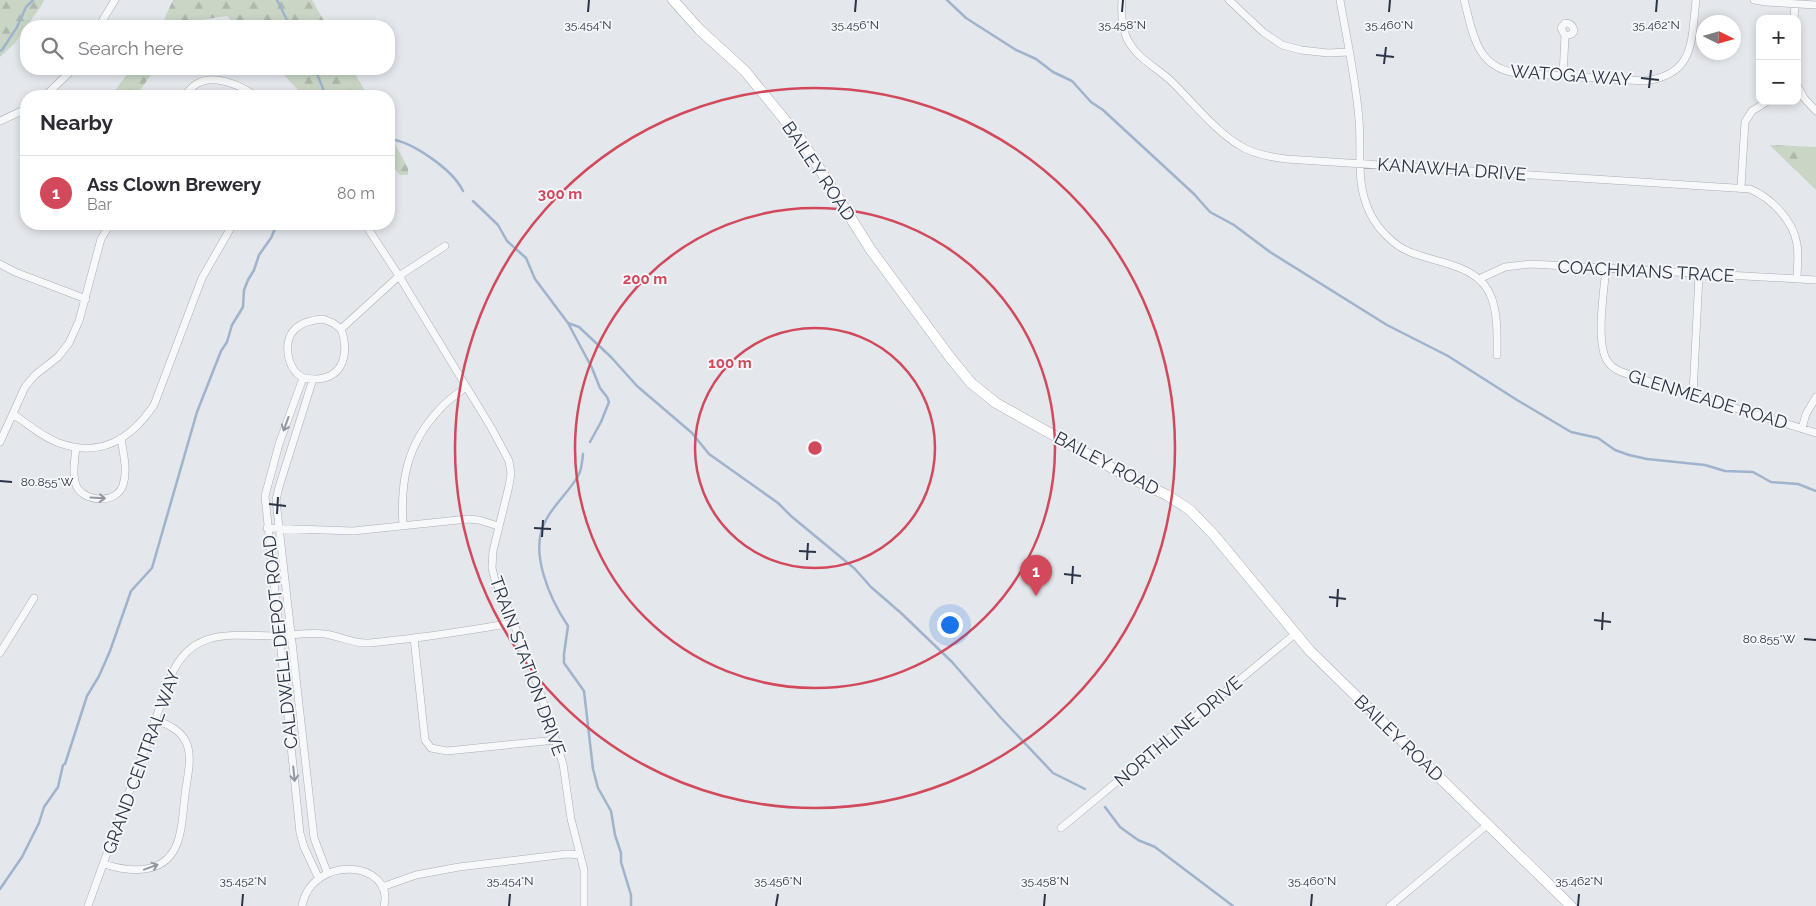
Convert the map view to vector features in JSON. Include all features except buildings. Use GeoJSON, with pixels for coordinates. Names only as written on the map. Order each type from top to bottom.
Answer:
{"type":"FeatureCollection","features":[{"type":"Feature","properties":{"kind":"street"},"geometry":{"type":"LineString","coordinates":[[103,20],[115,0]]}},
{"type":"Feature","properties":{"kind":"street","name":"BAILEY ROAD"},"geometry":{"type":"LineString","coordinates":[[673,0],[700,30],[744,71],[802,140],[871,250],[971,383],[1003,407],[1130,478],[1167,495],[1190,510],[1214,535],[1295,634],[1337,679],[1571,906]]}},
{"type":"Feature","properties":{"kind":"street","name":"KANAWHA DRIVE"},"geometry":{"type":"LineString","coordinates":[[1122,0],[1121,16],[1130,44],[1144,59],[1169,79],[1210,122],[1239,145],[1260,154],[1286,159],[1750,188],[1767,198],[1785,219],[1797,242],[1797,279]]}},
{"type":"Feature","properties":{"kind":"street"},"geometry":{"type":"LineString","coordinates":[[1229,0],[1263,32],[1282,45],[1301,50],[1328,53],[1349,52]]}},
{"type":"Feature","properties":{"kind":"street"},"geometry":{"type":"LineString","coordinates":[[1340,0],[1356,86],[1360,122],[1360,177],[1366,205],[1371,216],[1389,237],[1409,252],[1464,269],[1485,285],[1495,308],[1497,356]]}},
{"type":"Feature","properties":{"kind":"street","name":"WATOGA WAY"},"geometry":{"type":"LineString","coordinates":[[1464,0],[1479,50],[1493,65],[1506,71],[1644,81],[1670,74],[1685,59],[1691,45],[1696,0]]}},
{"type":"Feature","properties":{"kind":"street"},"geometry":{"type":"LineString","coordinates":[[1754,0],[1816,5]]}},
{"type":"Feature","properties":{"kind":"street"},"geometry":{"type":"LineString","coordinates":[[1794,15],[1795,4]]}},
{"type":"Feature","properties":{"kind":"street"},"geometry":{"type":"LineString","coordinates":[[1563,76],[1565,36]]}},
{"type":"Feature","properties":{"kind":"street"},"geometry":{"type":"LineString","coordinates":[[50,90],[67,75]]}},
{"type":"Feature","properties":{"kind":"street"},"geometry":{"type":"LineString","coordinates":[[190,90],[200,83],[215,79],[230,82],[247,90]]}},
{"type":"Feature","properties":{"kind":"street"},"geometry":{"type":"LineString","coordinates":[[1801,92],[1816,111]]}},
{"type":"Feature","properties":{"kind":"street"},"geometry":{"type":"LineString","coordinates":[[1741,187],[1745,122],[1752,111],[1762,105]]}},
{"type":"Feature","properties":{"kind":"street"},"geometry":{"type":"LineString","coordinates":[[0,121],[20,111]]}},
{"type":"Feature","properties":{"kind":"street"},"geometry":{"type":"LineString","coordinates":[[0,442],[25,387],[35,375],[58,357],[69,342],[79,321],[101,239],[106,230]]}},
{"type":"Feature","properties":{"kind":"street"},"geometry":{"type":"LineString","coordinates":[[13,414],[59,443],[76,447],[112,444],[143,422],[154,405],[202,278],[230,230]]}},
{"type":"Feature","properties":{"kind":"street","name":"TRAIN STATION DRIVE"},"geometry":{"type":"LineString","coordinates":[[369,230],[399,276],[509,461],[511,473],[509,486],[498,526],[492,568],[495,580],[534,675],[563,764],[571,819],[584,870],[584,906]]}},
{"type":"Feature","properties":{"kind":"street"},"geometry":{"type":"LineString","coordinates":[[342,329],[399,276],[446,246]]}},
{"type":"Feature","properties":{"kind":"street"},"geometry":{"type":"LineString","coordinates":[[0,264],[15,272],[86,299]]}},
{"type":"Feature","properties":{"kind":"street","name":"COACHMANS TRACE"},"geometry":{"type":"LineString","coordinates":[[1479,279],[1489,273],[1512,265],[1531,264],[1699,275],[1816,280]]}},
{"type":"Feature","properties":{"kind":"street","name":"GLENMEADE ROAD"},"geometry":{"type":"LineString","coordinates":[[1606,268],[1601,340],[1608,362],[1621,372],[1816,433]]}},
{"type":"Feature","properties":{"kind":"street"},"geometry":{"type":"LineString","coordinates":[[1693,394],[1699,275]]}},
{"type":"Feature","properties":{"kind":"street"},"geometry":{"type":"LineString","coordinates":[[323,319],[342,329],[345,349],[343,361],[337,371],[326,378],[313,379],[303,378],[296,373],[290,365],[288,352],[288,340],[292,331],[306,322],[323,319]]}},
{"type":"Feature","properties":{"kind":"street","name":"CALDWELL DEPOT ROAD"},"geometry":{"type":"LineString","coordinates":[[303,378],[279,444],[265,496],[300,833],[304,847],[319,878]]}},
{"type":"Feature","properties":{"kind":"street","name":"CALDWELL DEPOT ROAD"},"geometry":{"type":"LineString","coordinates":[[313,379],[276,500],[314,838],[327,872]]}},
{"type":"Feature","properties":{"kind":"street"},"geometry":{"type":"LineString","coordinates":[[403,526],[401,499],[404,476],[413,449],[425,428],[440,408],[466,387]]}},
{"type":"Feature","properties":{"kind":"street"},"geometry":{"type":"LineString","coordinates":[[1802,428],[1806,414],[1816,397]]}},
{"type":"Feature","properties":{"kind":"street"},"geometry":{"type":"LineString","coordinates":[[76,447],[74,474],[78,488],[89,498],[103,500],[114,496],[122,487],[125,474],[121,438]]}},
{"type":"Feature","properties":{"kind":"street"},"geometry":{"type":"LineString","coordinates":[[267,528],[353,531],[468,519],[479,520],[498,526]]}},
{"type":"Feature","properties":{"kind":"street"},"geometry":{"type":"LineString","coordinates":[[0,653],[34,598]]}},
{"type":"Feature","properties":{"kind":"street","name":"GRAND CENTRAL WAY"},"geometry":{"type":"LineString","coordinates":[[88,906],[176,664],[192,646],[205,640],[226,636],[323,634],[366,643],[514,623]]}},
{"type":"Feature","properties":{"kind":"street","name":"NORTHLINE DRIVE"},"geometry":{"type":"LineString","coordinates":[[1061,828],[1295,634]]}},
{"type":"Feature","properties":{"kind":"street"},"geometry":{"type":"LineString","coordinates":[[414,638],[425,740],[431,748],[447,751],[556,740]]}},
{"type":"Feature","properties":{"kind":"street"},"geometry":{"type":"LineString","coordinates":[[104,864],[127,870],[150,869],[167,858],[178,842],[187,776],[188,750],[182,736],[176,730],[156,719]]}},
{"type":"Feature","properties":{"kind":"street"},"geometry":{"type":"LineString","coordinates":[[1390,906],[1487,825]]}},
{"type":"Feature","properties":{"kind":"street"},"geometry":{"type":"LineString","coordinates":[[382,887],[416,875],[459,866],[580,854]]}},
{"type":"Feature","properties":{"kind":"street"},"geometry":{"type":"LineString","coordinates":[[302,906],[309,889],[319,878],[327,872],[351,869],[371,875],[382,887],[385,892],[384,906]]}},
{"type":"Feature","properties":{"kind":"green space"},"geometry":{"type":"Polygon","coordinates":[[[0,0],[44,0],[31,20],[20,20],[20,36],[0,57],[0,0]]]}},
{"type":"Feature","properties":{"kind":"green space"},"geometry":{"type":"Polygon","coordinates":[[[173,0],[312,0],[324,20],[231,20],[227,16],[201,20],[164,20],[173,0]]]}},
{"type":"Feature","properties":{"kind":"green space"},"geometry":{"type":"Polygon","coordinates":[[[127,75],[151,75],[140,90],[115,90],[127,75]]]}},
{"type":"Feature","properties":{"kind":"green space"},"geometry":{"type":"Polygon","coordinates":[[[284,75],[356,75],[364,90],[298,90],[284,75]]]}},
{"type":"Feature","properties":{"kind":"green space"},"geometry":{"type":"Polygon","coordinates":[[[395,144],[408,168],[408,175],[400,175],[395,169],[395,144]]]}},
{"type":"Feature","properties":{"kind":"green space"},"geometry":{"type":"Polygon","coordinates":[[[1770,145],[1816,147],[1816,190],[1770,145]]]}},
{"type":"Feature","properties":{"kind":"green space"},"geometry":{"type":"Polygon","coordinates":[[[1770,145],[1789,146],[1804,162],[1795,170],[1770,145]]]}},
{"type":"Feature","properties":{"kind":"waterway"},"geometry":{"type":"LineString","coordinates":[[20,20],[26,7],[33,0]]}},
{"type":"Feature","properties":{"kind":"waterway"},"geometry":{"type":"LineString","coordinates":[[277,0],[287,20]]}},
{"type":"Feature","properties":{"kind":"waterway"},"geometry":{"type":"LineString","coordinates":[[947,0],[966,18],[1016,50],[1036,59],[1053,72],[1072,81],[1091,102],[1103,110],[1194,194],[1210,212],[1234,225],[1270,252],[1387,325],[1448,356],[1571,432],[1598,438],[1615,450],[1629,455],[1647,459],[1705,465],[1725,471],[1753,472],[1771,482],[1798,484],[1816,491]]}},
{"type":"Feature","properties":{"kind":"waterway"},"geometry":{"type":"LineString","coordinates":[[0,51],[20,20]]}},
{"type":"Feature","properties":{"kind":"waterway"},"geometry":{"type":"LineString","coordinates":[[317,75],[324,90]]}},
{"type":"Feature","properties":{"kind":"waterway"},"geometry":{"type":"LineString","coordinates":[[395,140],[409,145],[431,158],[450,174],[463,191]]}},
{"type":"Feature","properties":{"kind":"waterway"},"geometry":{"type":"LineString","coordinates":[[473,201],[498,225],[507,241],[526,258],[535,279],[568,323],[592,368],[600,388],[607,397],[609,402],[590,442]]}},
{"type":"Feature","properties":{"kind":"waterway"},"geometry":{"type":"LineString","coordinates":[[0,889],[22,857],[39,823],[44,807],[58,787],[63,765],[65,764],[87,696],[99,676],[110,651],[131,591],[152,568],[197,412],[221,351],[227,342],[232,325],[243,307],[244,290],[248,280],[259,255],[274,230]]}},
{"type":"Feature","properties":{"kind":"waterway"},"geometry":{"type":"LineString","coordinates":[[568,323],[579,327],[611,357],[637,386],[692,433],[709,454],[778,503],[855,569],[871,587],[952,662],[1053,773],[1085,789]]}},
{"type":"Feature","properties":{"kind":"waterway"},"geometry":{"type":"LineString","coordinates":[[583,454],[578,476],[553,509],[541,532],[540,560],[548,589],[568,626],[564,663],[584,691],[593,769],[598,788],[611,811],[615,835],[621,853],[621,862],[631,895],[631,906]]}},
{"type":"Feature","properties":{"kind":"waterway"},"geometry":{"type":"LineString","coordinates":[[1105,807],[1120,827],[1138,840],[1155,847],[1233,906]]}},
{"type":"Feature","properties":{"kind":"place","name":"Ass Clown Brewery"},"geometry":{"type":"Point","coordinates":[1036,596]}}]}
